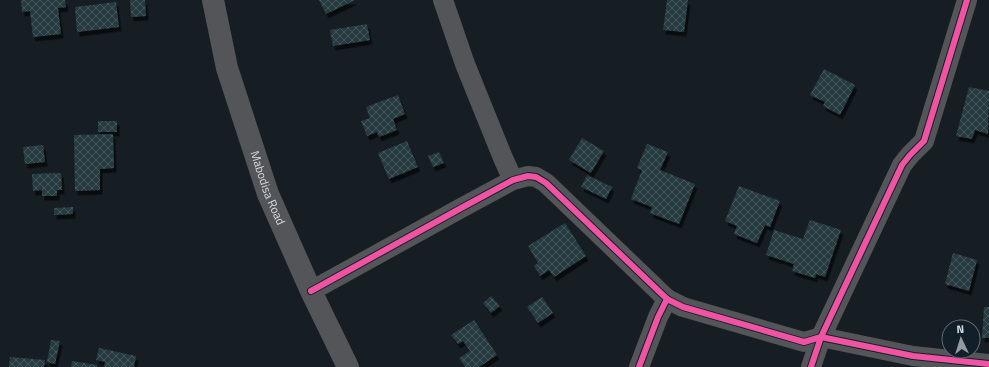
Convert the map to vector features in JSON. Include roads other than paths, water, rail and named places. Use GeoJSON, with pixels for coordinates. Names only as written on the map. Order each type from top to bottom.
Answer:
{"type":"FeatureCollection","features":[{"type":"Feature","properties":{"kind":"street","name":"Mabodisa Road"},"geometry":{"type":"LineString","coordinates":[[213,0],[227,68],[268,194],[311,291],[348,367]]}},
{"type":"Feature","properties":{"kind":"street"},"geometry":{"type":"LineString","coordinates":[[443,0],[465,64],[513,180]]}},
{"type":"Feature","properties":{"kind":"street"},"geometry":{"type":"LineString","coordinates":[[811,367],[821,337],[902,164],[924,141],[967,0]]}},
{"type":"Feature","properties":{"kind":"street"},"geometry":{"type":"LineString","coordinates":[[311,291],[456,210],[513,180],[528,176],[536,177],[546,184],[667,299],[683,307],[804,342],[821,337],[913,356],[989,364]]}},
{"type":"Feature","properties":{"kind":"street"},"geometry":{"type":"LineString","coordinates":[[639,367],[658,317],[667,299]]}}]}
